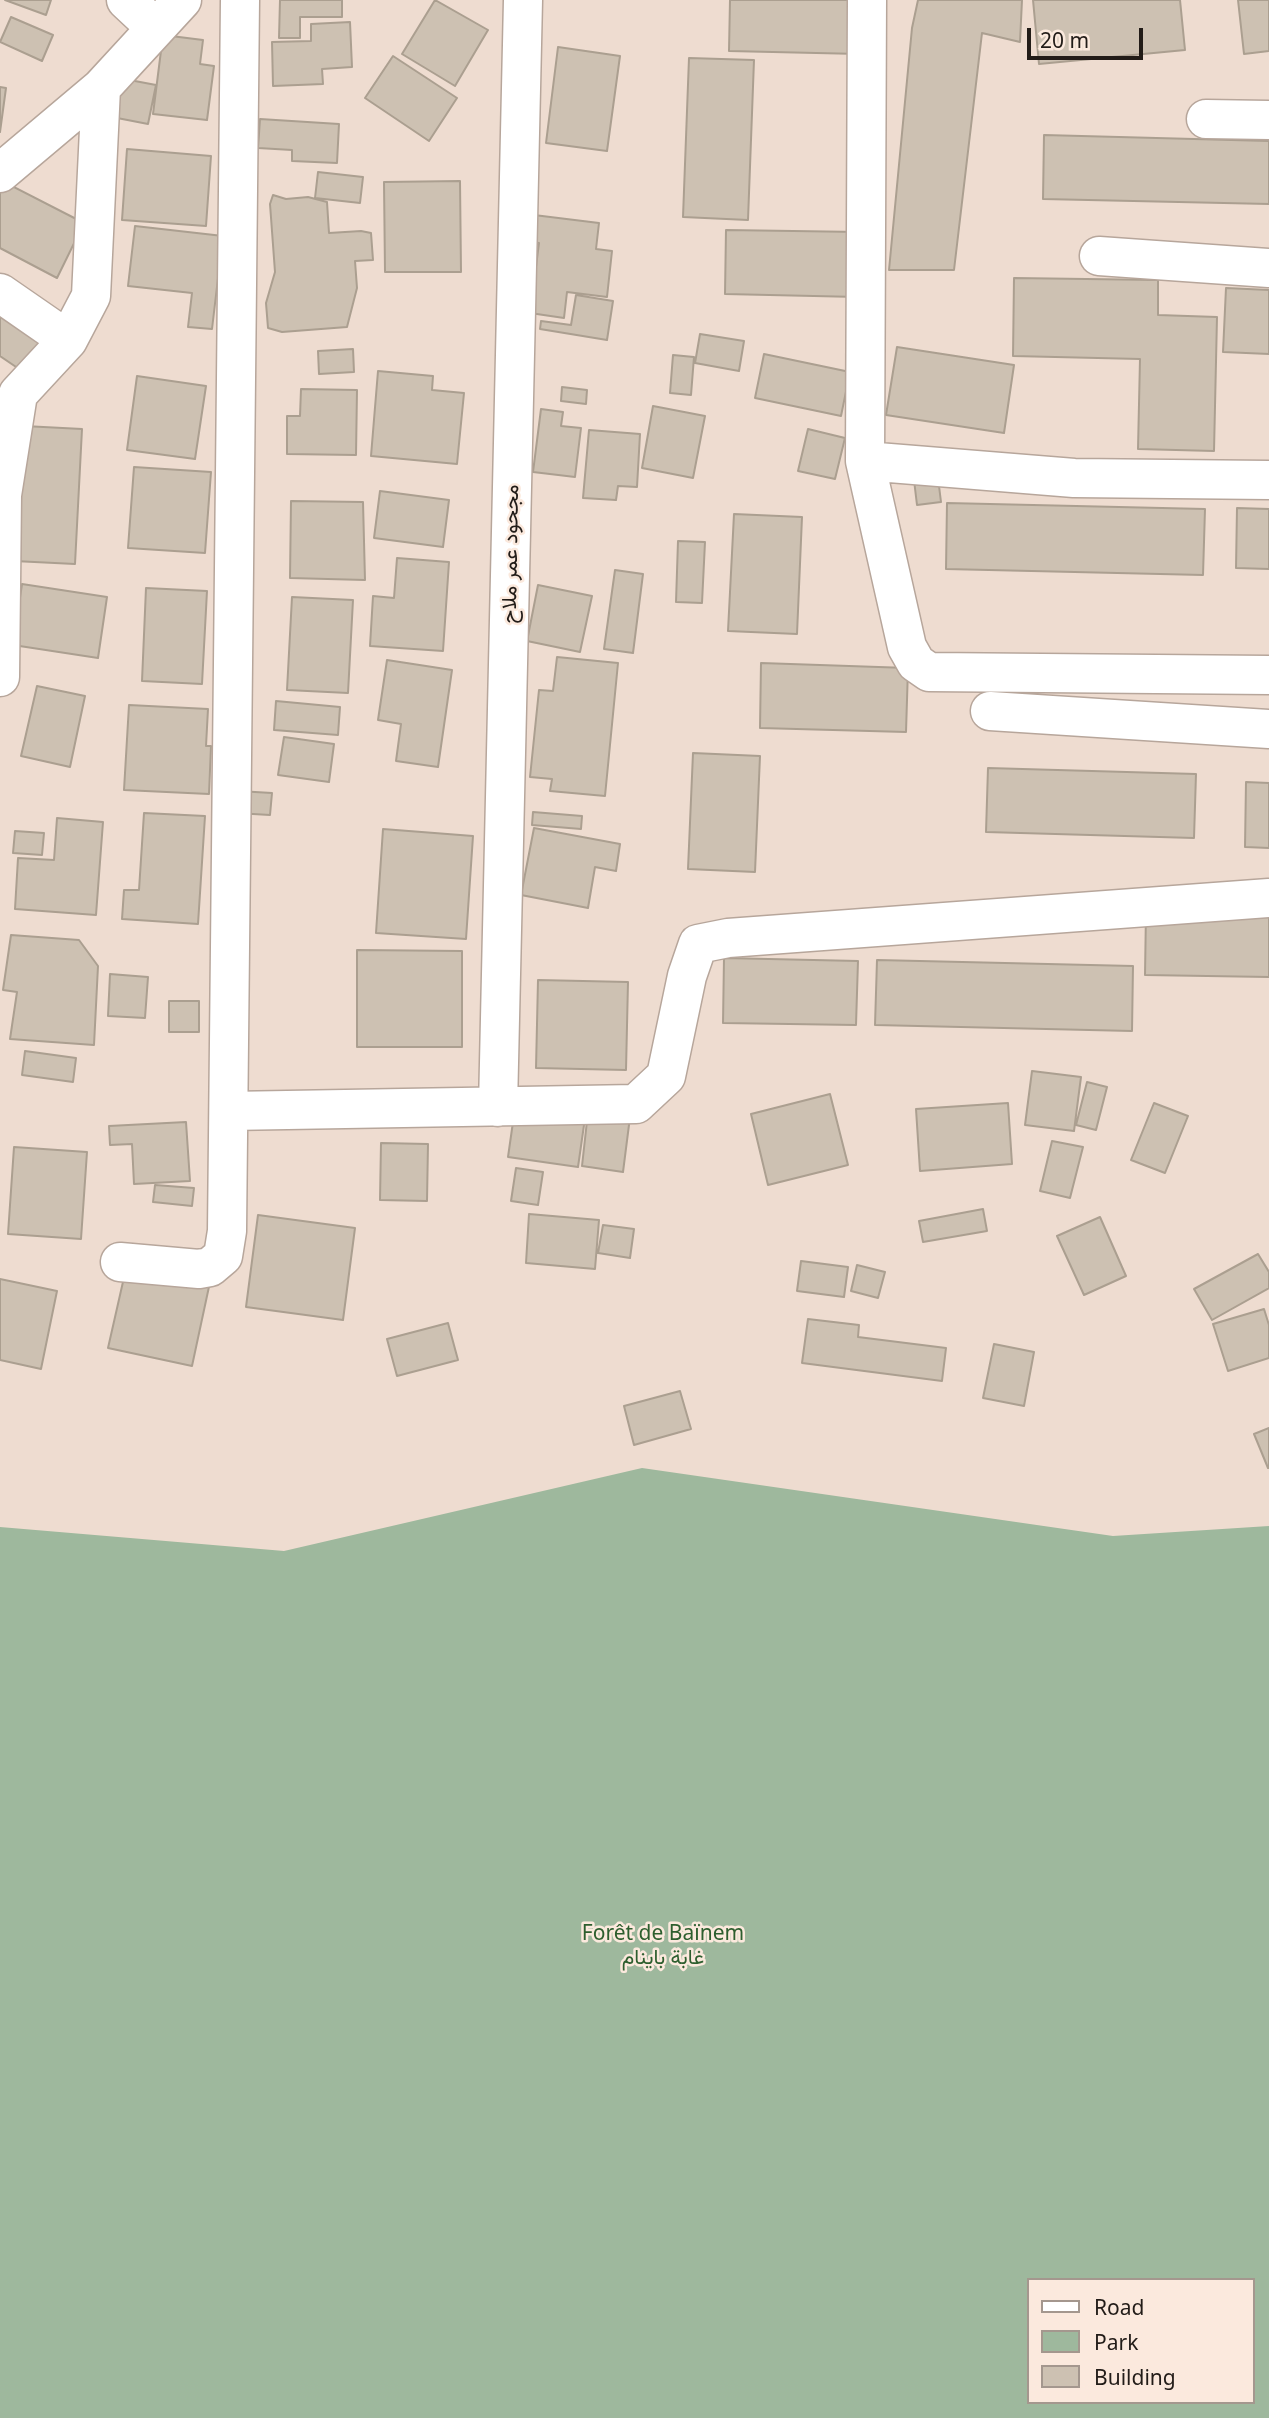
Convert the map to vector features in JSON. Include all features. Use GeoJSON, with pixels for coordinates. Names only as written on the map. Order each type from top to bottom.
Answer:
{"type":"FeatureCollection","features":[{"type":"Feature","properties":{"kind":"street"},"geometry":{"type":"LineString","coordinates":[[126,0],[156,28]]}},
{"type":"Feature","properties":{"kind":"street"},"geometry":{"type":"LineString","coordinates":[[0,173],[101,88],[182,0]]}},
{"type":"Feature","properties":{"kind":"street"},"geometry":{"type":"LineString","coordinates":[[120,1262],[199,1269],[210,1267],[223,1256],[227,1231],[240,0]]}},
{"type":"Feature","properties":{"kind":"street","name":"مجحود عمر ملاح"},"geometry":{"type":"LineString","coordinates":[[498,1107],[523,0]]}},
{"type":"Feature","properties":{"kind":"street"},"geometry":{"type":"LineString","coordinates":[[867,0],[865,461],[907,647],[916,663],[929,672],[1269,675]]}},
{"type":"Feature","properties":{"kind":"street"},"geometry":{"type":"LineString","coordinates":[[0,677],[2,495],[18,394],[68,340],[91,296],[101,88]]}},
{"type":"Feature","properties":{"kind":"street"},"geometry":{"type":"LineString","coordinates":[[1206,119],[1269,120]]}},
{"type":"Feature","properties":{"kind":"street"},"geometry":{"type":"LineString","coordinates":[[1099,256],[1269,268]]}},
{"type":"Feature","properties":{"kind":"street"},"geometry":{"type":"LineString","coordinates":[[0,293],[68,340]]}},
{"type":"Feature","properties":{"kind":"street"},"geometry":{"type":"LineString","coordinates":[[865,461],[1074,478],[1269,480]]}},
{"type":"Feature","properties":{"kind":"street"},"geometry":{"type":"LineString","coordinates":[[990,711],[1269,729]]}},
{"type":"Feature","properties":{"kind":"street"},"geometry":{"type":"LineString","coordinates":[[229,1111],[636,1104],[666,1076],[687,976],[698,944],[728,938],[1269,898]]}},
{"type":"Feature","properties":{"kind":"green space","name":"Forêt de Baïnem غابة باينام"},"geometry":{"type":"Polygon","coordinates":[[[642,1468],[1113,1536],[1269,1526],[1269,2418],[0,2418],[0,1527],[284,1551],[642,1468]]]}},
{"type":"Feature","properties":{"kind":"building"},"geometry":{"type":"Polygon","coordinates":[[[5,0],[51,0],[46,15],[5,0]]]}},
{"type":"Feature","properties":{"kind":"building"},"geometry":{"type":"Polygon","coordinates":[[[280,0],[342,0],[342,17],[300,17],[300,38],[279,38],[280,0]]]}},
{"type":"Feature","properties":{"kind":"building"},"geometry":{"type":"Polygon","coordinates":[[[435,0],[488,30],[455,86],[402,54],[435,0]]]}},
{"type":"Feature","properties":{"kind":"building"},"geometry":{"type":"Polygon","coordinates":[[[730,0],[862,0],[860,54],[729,51],[730,0]]]}},
{"type":"Feature","properties":{"kind":"building"},"geometry":{"type":"Polygon","coordinates":[[[918,0],[1022,0],[1020,42],[982,33],[954,270],[889,270],[912,28],[918,0]]]}},
{"type":"Feature","properties":{"kind":"building"},"geometry":{"type":"Polygon","coordinates":[[[1033,0],[1180,0],[1185,50],[1039,64],[1033,0]]]}},
{"type":"Feature","properties":{"kind":"building"},"geometry":{"type":"Polygon","coordinates":[[[1238,0],[1269,0],[1269,51],[1244,54],[1238,0]]]}},
{"type":"Feature","properties":{"kind":"building"},"geometry":{"type":"Polygon","coordinates":[[[11,17],[53,35],[42,61],[0,42],[11,17]]]}},
{"type":"Feature","properties":{"kind":"building"},"geometry":{"type":"Polygon","coordinates":[[[350,22],[352,67],[322,69],[323,84],[273,86],[272,42],[311,41],[311,24],[350,22]]]}},
{"type":"Feature","properties":{"kind":"building"},"geometry":{"type":"Polygon","coordinates":[[[163,35],[203,40],[200,64],[214,66],[207,120],[153,114],[163,35]]]}},
{"type":"Feature","properties":{"kind":"building"},"geometry":{"type":"Polygon","coordinates":[[[558,47],[620,56],[607,151],[546,143],[558,47]]]}},
{"type":"Feature","properties":{"kind":"building"},"geometry":{"type":"Polygon","coordinates":[[[393,56],[457,98],[429,141],[365,98],[393,56]]]}},
{"type":"Feature","properties":{"kind":"building"},"geometry":{"type":"Polygon","coordinates":[[[689,58],[754,60],[748,220],[683,217],[689,58]]]}},
{"type":"Feature","properties":{"kind":"building"},"geometry":{"type":"Polygon","coordinates":[[[119,78],[156,85],[148,124],[112,117],[119,78]]]}},
{"type":"Feature","properties":{"kind":"building"},"geometry":{"type":"Polygon","coordinates":[[[0,87],[6,88],[0,132],[0,87]]]}},
{"type":"Feature","properties":{"kind":"building"},"geometry":{"type":"Polygon","coordinates":[[[260,119],[339,124],[337,163],[292,161],[292,150],[258,148],[260,119]]]}},
{"type":"Feature","properties":{"kind":"building"},"geometry":{"type":"Polygon","coordinates":[[[1044,135],[1269,141],[1269,204],[1043,199],[1044,135]]]}},
{"type":"Feature","properties":{"kind":"building"},"geometry":{"type":"Polygon","coordinates":[[[127,149],[211,156],[206,226],[122,220],[127,149]]]}},
{"type":"Feature","properties":{"kind":"building"},"geometry":{"type":"Polygon","coordinates":[[[318,172],[363,177],[360,203],[315,198],[318,172]]]}},
{"type":"Feature","properties":{"kind":"building"},"geometry":{"type":"Polygon","coordinates":[[[0,180],[84,223],[57,278],[0,248],[0,180]]]}},
{"type":"Feature","properties":{"kind":"building"},"geometry":{"type":"Polygon","coordinates":[[[460,181],[461,272],[385,272],[384,182],[460,181]]]}},
{"type":"Feature","properties":{"kind":"building"},"geometry":{"type":"Polygon","coordinates":[[[273,195],[286,199],[308,197],[327,202],[329,233],[371,233],[373,260],[355,261],[357,288],[347,327],[282,332],[268,328],[266,303],[275,272],[270,204],[273,195]]]}},
{"type":"Feature","properties":{"kind":"building"},"geometry":{"type":"Polygon","coordinates":[[[534,215],[599,223],[596,249],[612,251],[607,297],[567,292],[564,318],[530,313],[539,243],[530,242],[534,215]]]}},
{"type":"Feature","properties":{"kind":"building"},"geometry":{"type":"Polygon","coordinates":[[[135,226],[223,236],[212,329],[188,327],[192,293],[128,286],[135,226]]]}},
{"type":"Feature","properties":{"kind":"building"},"geometry":{"type":"Polygon","coordinates":[[[726,230],[860,232],[858,297],[725,294],[726,230]]]}},
{"type":"Feature","properties":{"kind":"building"},"geometry":{"type":"Polygon","coordinates":[[[1014,278],[1158,280],[1158,315],[1217,317],[1214,451],[1138,449],[1140,359],[1013,356],[1014,278]]]}},
{"type":"Feature","properties":{"kind":"building"},"geometry":{"type":"Polygon","coordinates":[[[1226,288],[1269,290],[1269,354],[1223,352],[1226,288]]]}},
{"type":"Feature","properties":{"kind":"building"},"geometry":{"type":"Polygon","coordinates":[[[576,295],[613,301],[607,340],[540,329],[541,321],[571,325],[576,295]]]}},
{"type":"Feature","properties":{"kind":"building"},"geometry":{"type":"Polygon","coordinates":[[[0,314],[41,341],[22,371],[0,356],[0,314]]]}},
{"type":"Feature","properties":{"kind":"building"},"geometry":{"type":"Polygon","coordinates":[[[700,334],[744,341],[739,371],[695,363],[700,334]]]}},
{"type":"Feature","properties":{"kind":"building"},"geometry":{"type":"Polygon","coordinates":[[[897,347],[1014,365],[1004,433],[886,415],[897,347]]]}},
{"type":"Feature","properties":{"kind":"building"},"geometry":{"type":"Polygon","coordinates":[[[353,349],[354,372],[319,374],[318,351],[353,349]]]}},
{"type":"Feature","properties":{"kind":"building"},"geometry":{"type":"Polygon","coordinates":[[[764,354],[850,372],[841,416],[755,398],[764,354]]]}},
{"type":"Feature","properties":{"kind":"building"},"geometry":{"type":"Polygon","coordinates":[[[673,355],[694,357],[691,395],[670,393],[673,355]]]}},
{"type":"Feature","properties":{"kind":"building"},"geometry":{"type":"Polygon","coordinates":[[[378,371],[433,376],[432,390],[464,393],[457,464],[371,456],[378,371]]]}},
{"type":"Feature","properties":{"kind":"building"},"geometry":{"type":"Polygon","coordinates":[[[137,376],[206,386],[195,459],[127,450],[137,376]]]}},
{"type":"Feature","properties":{"kind":"building"},"geometry":{"type":"Polygon","coordinates":[[[562,387],[587,390],[586,404],[561,401],[562,387]]]}},
{"type":"Feature","properties":{"kind":"building"},"geometry":{"type":"Polygon","coordinates":[[[301,389],[357,390],[356,455],[287,454],[287,416],[300,416],[301,389]]]}},
{"type":"Feature","properties":{"kind":"building"},"geometry":{"type":"Polygon","coordinates":[[[653,406],[705,416],[693,478],[642,468],[653,406]]]}},
{"type":"Feature","properties":{"kind":"building"},"geometry":{"type":"Polygon","coordinates":[[[541,409],[563,412],[561,426],[581,428],[575,477],[533,472],[541,409]]]}},
{"type":"Feature","properties":{"kind":"building"},"geometry":{"type":"Polygon","coordinates":[[[24,426],[82,429],[75,564],[14,561],[24,426]]]}},
{"type":"Feature","properties":{"kind":"building"},"geometry":{"type":"Polygon","coordinates":[[[808,429],[845,438],[835,479],[798,471],[808,429]]]}},
{"type":"Feature","properties":{"kind":"building"},"geometry":{"type":"Polygon","coordinates":[[[589,430],[640,434],[637,487],[618,486],[616,500],[583,498],[589,430]]]}},
{"type":"Feature","properties":{"kind":"building"},"geometry":{"type":"Polygon","coordinates":[[[134,467],[211,472],[205,553],[128,548],[134,467]]]}},
{"type":"Feature","properties":{"kind":"building"},"geometry":{"type":"Polygon","coordinates":[[[938,478],[941,502],[917,505],[914,480],[938,478]]]}},
{"type":"Feature","properties":{"kind":"building"},"geometry":{"type":"Polygon","coordinates":[[[380,491],[449,500],[443,547],[374,538],[380,491]]]}},
{"type":"Feature","properties":{"kind":"building"},"geometry":{"type":"Polygon","coordinates":[[[291,501],[363,502],[365,580],[290,578],[291,501]]]}},
{"type":"Feature","properties":{"kind":"building"},"geometry":{"type":"Polygon","coordinates":[[[947,503],[1205,509],[1203,575],[946,569],[947,503]]]}},
{"type":"Feature","properties":{"kind":"building"},"geometry":{"type":"Polygon","coordinates":[[[1237,508],[1269,509],[1269,569],[1236,568],[1237,508]]]}},
{"type":"Feature","properties":{"kind":"building"},"geometry":{"type":"Polygon","coordinates":[[[734,514],[802,517],[797,634],[728,631],[734,514]]]}},
{"type":"Feature","properties":{"kind":"building"},"geometry":{"type":"Polygon","coordinates":[[[678,541],[705,542],[702,603],[676,602],[678,541]]]}},
{"type":"Feature","properties":{"kind":"building"},"geometry":{"type":"Polygon","coordinates":[[[397,558],[449,562],[443,651],[370,646],[373,596],[394,598],[397,558]]]}},
{"type":"Feature","properties":{"kind":"building"},"geometry":{"type":"Polygon","coordinates":[[[615,570],[643,574],[633,653],[604,649],[615,570]]]}},
{"type":"Feature","properties":{"kind":"building"},"geometry":{"type":"Polygon","coordinates":[[[22,584],[107,597],[98,658],[13,645],[22,584]]]}},
{"type":"Feature","properties":{"kind":"building"},"geometry":{"type":"Polygon","coordinates":[[[538,585],[592,596],[580,652],[527,641],[538,585]]]}},
{"type":"Feature","properties":{"kind":"building"},"geometry":{"type":"Polygon","coordinates":[[[146,588],[207,591],[202,684],[142,681],[146,588]]]}},
{"type":"Feature","properties":{"kind":"building"},"geometry":{"type":"Polygon","coordinates":[[[292,597],[353,600],[348,693],[287,690],[292,597]]]}},
{"type":"Feature","properties":{"kind":"building"},"geometry":{"type":"Polygon","coordinates":[[[557,657],[618,663],[605,796],[550,791],[552,779],[530,777],[539,690],[553,691],[557,657]]]}},
{"type":"Feature","properties":{"kind":"building"},"geometry":{"type":"Polygon","coordinates":[[[387,660],[452,670],[438,767],[396,761],[401,724],[378,720],[387,660]]]}},
{"type":"Feature","properties":{"kind":"building"},"geometry":{"type":"Polygon","coordinates":[[[761,663],[908,668],[906,732],[760,728],[761,663]]]}},
{"type":"Feature","properties":{"kind":"building"},"geometry":{"type":"Polygon","coordinates":[[[37,686],[85,696],[70,767],[21,756],[37,686]]]}},
{"type":"Feature","properties":{"kind":"building"},"geometry":{"type":"Polygon","coordinates":[[[276,701],[340,707],[338,735],[274,730],[276,701]]]}},
{"type":"Feature","properties":{"kind":"building"},"geometry":{"type":"Polygon","coordinates":[[[129,705],[208,709],[206,746],[211,746],[209,794],[124,790],[129,705]]]}},
{"type":"Feature","properties":{"kind":"building"},"geometry":{"type":"Polygon","coordinates":[[[284,737],[334,744],[329,782],[278,775],[284,737]]]}},
{"type":"Feature","properties":{"kind":"building"},"geometry":{"type":"Polygon","coordinates":[[[693,753],[760,756],[755,872],[688,869],[693,753]]]}},
{"type":"Feature","properties":{"kind":"building"},"geometry":{"type":"Polygon","coordinates":[[[988,768],[1196,774],[1194,838],[986,832],[988,768]]]}},
{"type":"Feature","properties":{"kind":"building"},"geometry":{"type":"Polygon","coordinates":[[[1246,782],[1269,783],[1269,848],[1245,847],[1246,782]]]}},
{"type":"Feature","properties":{"kind":"building"},"geometry":{"type":"Polygon","coordinates":[[[238,791],[272,793],[270,815],[236,813],[238,791]]]}},
{"type":"Feature","properties":{"kind":"building"},"geometry":{"type":"Polygon","coordinates":[[[533,812],[582,816],[581,829],[532,825],[533,812]]]}},
{"type":"Feature","properties":{"kind":"building"},"geometry":{"type":"Polygon","coordinates":[[[144,813],[205,816],[198,924],[122,919],[124,890],[139,890],[144,813]]]}},
{"type":"Feature","properties":{"kind":"building"},"geometry":{"type":"Polygon","coordinates":[[[57,818],[103,822],[96,915],[15,909],[18,858],[54,860],[57,818]]]}},
{"type":"Feature","properties":{"kind":"building"},"geometry":{"type":"Polygon","coordinates":[[[534,828],[620,844],[616,871],[595,867],[588,908],[521,895],[534,828]]]}},
{"type":"Feature","properties":{"kind":"building"},"geometry":{"type":"Polygon","coordinates":[[[383,829],[473,836],[466,939],[376,933],[383,829]]]}},
{"type":"Feature","properties":{"kind":"building"},"geometry":{"type":"Polygon","coordinates":[[[15,831],[44,833],[42,855],[13,853],[15,831]]]}},
{"type":"Feature","properties":{"kind":"building"},"geometry":{"type":"Polygon","coordinates":[[[1146,911],[1269,914],[1269,977],[1145,975],[1146,911]]]}},
{"type":"Feature","properties":{"kind":"building"},"geometry":{"type":"Polygon","coordinates":[[[11,935],[79,940],[98,966],[94,1045],[10,1039],[17,992],[3,990],[11,935]]]}},
{"type":"Feature","properties":{"kind":"building"},"geometry":{"type":"Polygon","coordinates":[[[357,950],[462,951],[462,1047],[357,1047],[357,950]]]}},
{"type":"Feature","properties":{"kind":"building"},"geometry":{"type":"Polygon","coordinates":[[[724,958],[858,961],[856,1025],[723,1023],[724,958]]]}},
{"type":"Feature","properties":{"kind":"building"},"geometry":{"type":"Polygon","coordinates":[[[877,960],[1133,966],[1132,1031],[875,1025],[877,960]]]}},
{"type":"Feature","properties":{"kind":"building"},"geometry":{"type":"Polygon","coordinates":[[[110,974],[148,977],[145,1018],[108,1016],[110,974]]]}},
{"type":"Feature","properties":{"kind":"building"},"geometry":{"type":"Polygon","coordinates":[[[538,980],[628,982],[626,1070],[536,1068],[538,980]]]}},
{"type":"Feature","properties":{"kind":"building"},"geometry":{"type":"Polygon","coordinates":[[[169,1001],[199,1001],[199,1032],[169,1032],[169,1001]]]}},
{"type":"Feature","properties":{"kind":"building"},"geometry":{"type":"Polygon","coordinates":[[[25,1051],[76,1058],[73,1082],[22,1075],[25,1051]]]}},
{"type":"Feature","properties":{"kind":"building"},"geometry":{"type":"Polygon","coordinates":[[[1032,1071],[1081,1077],[1074,1131],[1025,1125],[1032,1071]]]}},
{"type":"Feature","properties":{"kind":"building"},"geometry":{"type":"Polygon","coordinates":[[[1087,1082],[1107,1087],[1096,1130],[1076,1125],[1087,1082]]]}},
{"type":"Feature","properties":{"kind":"building"},"geometry":{"type":"Polygon","coordinates":[[[830,1094],[848,1165],[768,1185],[751,1114],[830,1094]]]}},
{"type":"Feature","properties":{"kind":"building"},"geometry":{"type":"Polygon","coordinates":[[[1008,1103],[1012,1164],[920,1171],[916,1109],[1008,1103]]]}},
{"type":"Feature","properties":{"kind":"building"},"geometry":{"type":"Polygon","coordinates":[[[1154,1103],[1188,1116],[1165,1173],[1131,1160],[1154,1103]]]}},
{"type":"Feature","properties":{"kind":"building"},"geometry":{"type":"Polygon","coordinates":[[[515,1108],[585,1118],[578,1167],[508,1157],[515,1108]]]}},
{"type":"Feature","properties":{"kind":"building"},"geometry":{"type":"Polygon","coordinates":[[[588,1112],[630,1117],[623,1172],[582,1166],[588,1112]]]}},
{"type":"Feature","properties":{"kind":"building"},"geometry":{"type":"Polygon","coordinates":[[[186,1122],[190,1181],[134,1184],[132,1144],[110,1145],[109,1126],[186,1122]]]}},
{"type":"Feature","properties":{"kind":"building"},"geometry":{"type":"Polygon","coordinates":[[[1052,1141],[1083,1147],[1070,1198],[1040,1191],[1052,1141]]]}},
{"type":"Feature","properties":{"kind":"building"},"geometry":{"type":"Polygon","coordinates":[[[381,1143],[428,1144],[427,1201],[380,1200],[381,1143]]]}},
{"type":"Feature","properties":{"kind":"building"},"geometry":{"type":"Polygon","coordinates":[[[14,1147],[87,1152],[81,1239],[8,1234],[14,1147]]]}},
{"type":"Feature","properties":{"kind":"building"},"geometry":{"type":"Polygon","coordinates":[[[516,1168],[543,1172],[538,1205],[511,1201],[516,1168]]]}},
{"type":"Feature","properties":{"kind":"building"},"geometry":{"type":"Polygon","coordinates":[[[155,1185],[194,1188],[192,1206],[153,1202],[155,1185]]]}},
{"type":"Feature","properties":{"kind":"building"},"geometry":{"type":"Polygon","coordinates":[[[983,1209],[987,1231],[923,1242],[919,1221],[983,1209]]]}},
{"type":"Feature","properties":{"kind":"building"},"geometry":{"type":"Polygon","coordinates":[[[529,1214],[599,1220],[595,1269],[526,1263],[529,1214]]]}},
{"type":"Feature","properties":{"kind":"building"},"geometry":{"type":"Polygon","coordinates":[[[258,1215],[355,1228],[343,1320],[246,1307],[258,1215]]]}},
{"type":"Feature","properties":{"kind":"building"},"geometry":{"type":"Polygon","coordinates":[[[1100,1217],[1126,1276],[1084,1295],[1057,1236],[1100,1217]]]}},
{"type":"Feature","properties":{"kind":"building"},"geometry":{"type":"Polygon","coordinates":[[[603,1225],[634,1229],[630,1258],[598,1253],[603,1225]]]}},
{"type":"Feature","properties":{"kind":"building"},"geometry":{"type":"Polygon","coordinates":[[[1258,1254],[1269,1272],[1269,1288],[1212,1320],[1194,1289],[1258,1254]]]}},
{"type":"Feature","properties":{"kind":"building"},"geometry":{"type":"Polygon","coordinates":[[[801,1261],[848,1267],[844,1297],[797,1291],[801,1261]]]}},
{"type":"Feature","properties":{"kind":"building"},"geometry":{"type":"Polygon","coordinates":[[[857,1265],[885,1272],[878,1298],[851,1291],[857,1265]]]}},
{"type":"Feature","properties":{"kind":"building"},"geometry":{"type":"Polygon","coordinates":[[[125,1273],[210,1282],[192,1366],[108,1348],[125,1273]]]}},
{"type":"Feature","properties":{"kind":"building"},"geometry":{"type":"Polygon","coordinates":[[[0,1279],[57,1291],[41,1369],[0,1360],[0,1279]]]}},
{"type":"Feature","properties":{"kind":"building"},"geometry":{"type":"Polygon","coordinates":[[[1264,1309],[1269,1325],[1269,1358],[1228,1371],[1213,1324],[1264,1309]]]}},
{"type":"Feature","properties":{"kind":"building"},"geometry":{"type":"Polygon","coordinates":[[[808,1319],[859,1325],[858,1337],[946,1348],[942,1381],[802,1363],[808,1319]]]}},
{"type":"Feature","properties":{"kind":"building"},"geometry":{"type":"Polygon","coordinates":[[[448,1323],[458,1360],[397,1376],[387,1339],[448,1323]]]}},
{"type":"Feature","properties":{"kind":"building"},"geometry":{"type":"Polygon","coordinates":[[[994,1344],[1034,1352],[1024,1406],[983,1398],[994,1344]]]}},
{"type":"Feature","properties":{"kind":"building"},"geometry":{"type":"Polygon","coordinates":[[[680,1391],[691,1429],[634,1445],[624,1406],[680,1391]]]}},
{"type":"Feature","properties":{"kind":"building"},"geometry":{"type":"Polygon","coordinates":[[[1269,1428],[1269,1468],[1268,1468],[1254,1434],[1269,1428]]]}}]}
